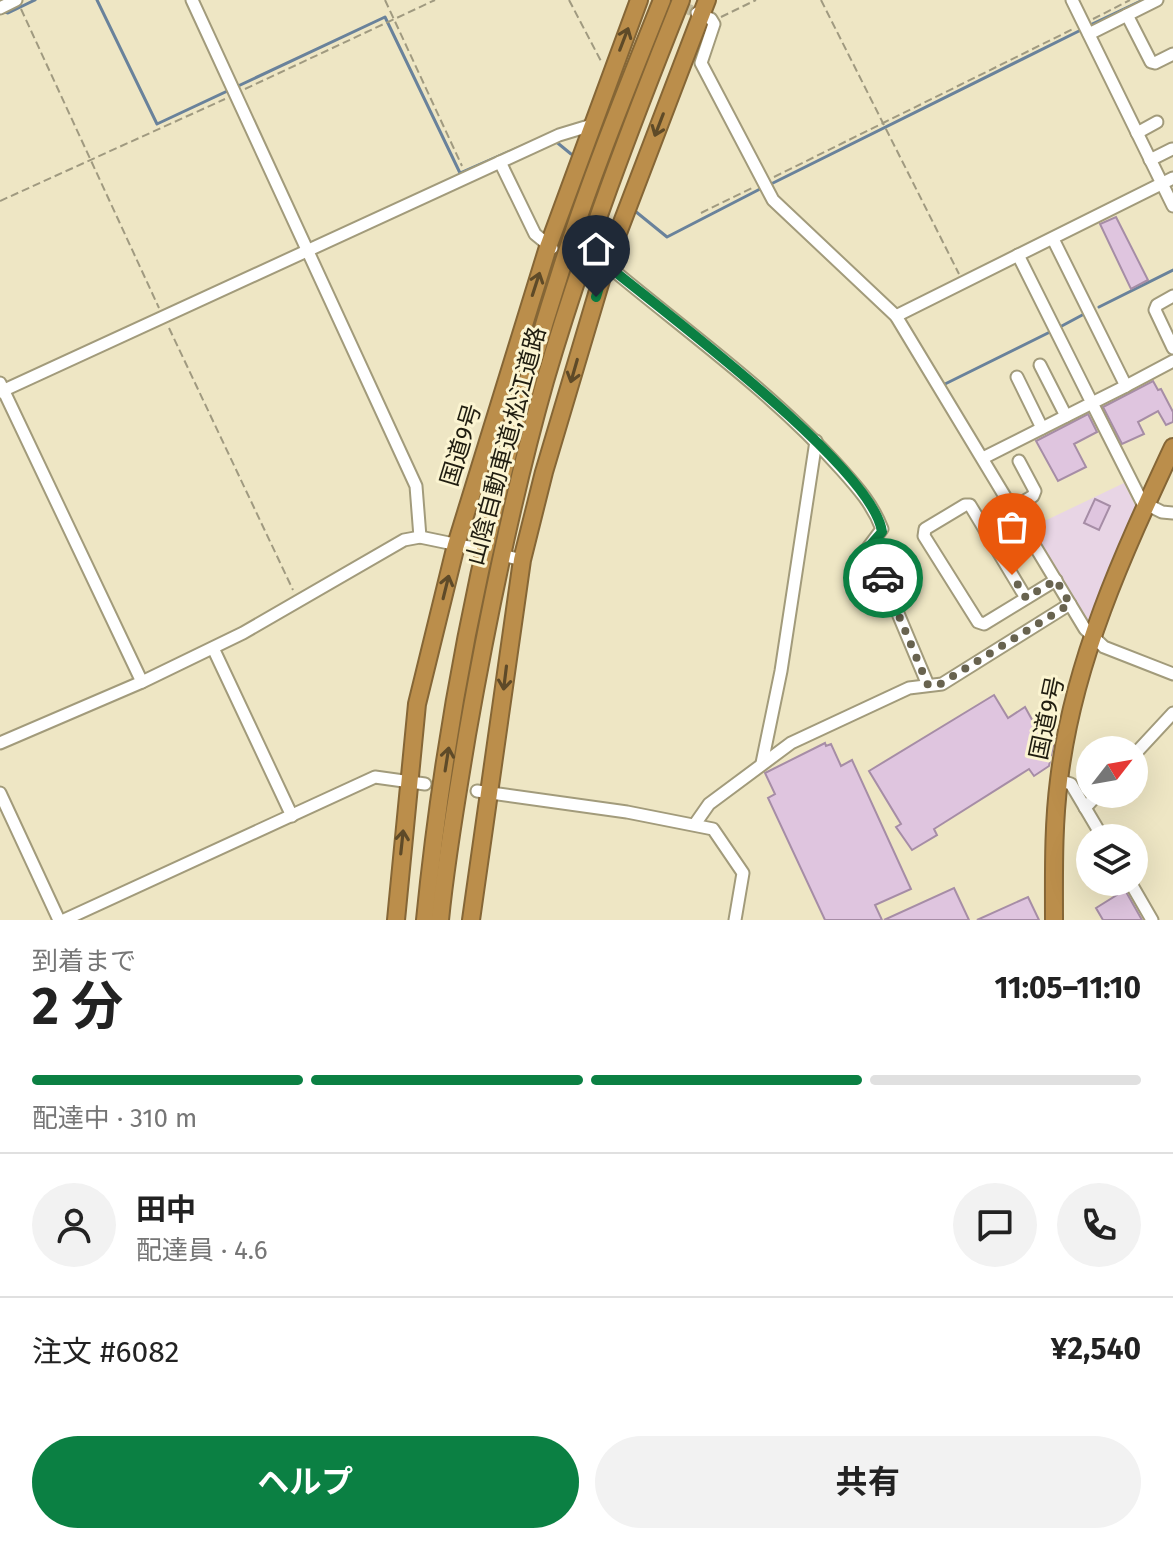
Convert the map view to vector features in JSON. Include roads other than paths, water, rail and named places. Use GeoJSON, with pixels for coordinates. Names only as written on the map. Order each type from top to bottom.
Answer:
{"type":"FeatureCollection","features":[{"type":"Feature","properties":{"kind":"highway","name":"国道9号"},"geometry":{"type":"LineString","coordinates":[[396,920],[416,782],[417,704],[551,248],[592,125],[639,0]]}},
{"type":"Feature","properties":{"kind":"highway","name":"山陰自動車道;松江道路"},"geometry":{"type":"LineString","coordinates":[[425,920],[455,710],[500,487],[562,265],[662,0]]}},
{"type":"Feature","properties":{"kind":"highway","name":"山陰自動車道;松江道路"},"geometry":{"type":"LineString","coordinates":[[440,920],[482,653],[516,490],[580,271],[624,144],[681,0]]}},
{"type":"Feature","properties":{"kind":"highway"},"geometry":{"type":"LineString","coordinates":[[471,920],[484,792],[516,558],[544,472],[598,264],[704,12]]}},
{"type":"Feature","properties":{"kind":"highway","name":"国道9号"},"geometry":{"type":"LineString","coordinates":[[1054,920],[1055,831],[1067,731],[1093,636],[1125,550],[1173,447]]}},
{"type":"Feature","properties":{"kind":"street"},"geometry":{"type":"LineString","coordinates":[[192,0],[416,486],[420,537]]}},
{"type":"Feature","properties":{"kind":"street"},"geometry":{"type":"LineString","coordinates":[[1072,0],[1150,160],[1167,181],[1173,206]]}},
{"type":"Feature","properties":{"kind":"street"},"geometry":{"type":"LineString","coordinates":[[1086,28],[1127,15],[1157,0]]}},
{"type":"Feature","properties":{"kind":"street"},"geometry":{"type":"LineString","coordinates":[[1,7],[18,4]]}},
{"type":"Feature","properties":{"kind":"street"},"geometry":{"type":"LineString","coordinates":[[704,12],[701,63],[773,200],[896,316],[1085,629],[1104,647],[1173,674]]}},
{"type":"Feature","properties":{"kind":"street"},"geometry":{"type":"LineString","coordinates":[[1127,15],[1151,62],[1173,54]]}},
{"type":"Feature","properties":{"kind":"street"},"geometry":{"type":"LineString","coordinates":[[1137,133],[1157,122]]}},
{"type":"Feature","properties":{"kind":"street"},"geometry":{"type":"LineString","coordinates":[[142,682],[1,389],[559,135],[592,125]]}},
{"type":"Feature","properties":{"kind":"street"},"geometry":{"type":"LineString","coordinates":[[1150,160],[1172,149]]}},
{"type":"Feature","properties":{"kind":"street"},"geometry":{"type":"LineString","coordinates":[[500,162],[535,234],[551,248]]}},
{"type":"Feature","properties":{"kind":"street"},"geometry":{"type":"LineString","coordinates":[[896,316],[1167,181]]}},
{"type":"Feature","properties":{"kind":"street"},"geometry":{"type":"LineString","coordinates":[[1053,239],[1126,386]]}},
{"type":"Feature","properties":{"kind":"street"},"geometry":{"type":"LineString","coordinates":[[1018,255],[1146,505],[1173,513]]}},
{"type":"Feature","properties":{"kind":"street"},"geometry":{"type":"LineString","coordinates":[[598,264],[613,270],[757,388],[816,441],[875,511],[882,532],[867,549],[881,573],[928,685]]}},
{"type":"Feature","properties":{"kind":"street"},"geometry":{"type":"LineString","coordinates":[[1173,296],[1157,305],[1155,310],[1173,348]]}},
{"type":"Feature","properties":{"kind":"street"},"geometry":{"type":"LineString","coordinates":[[983,458],[1173,361]]}},
{"type":"Feature","properties":{"kind":"street"},"geometry":{"type":"LineString","coordinates":[[1040,365],[1066,416]]}},
{"type":"Feature","properties":{"kind":"street"},"geometry":{"type":"LineString","coordinates":[[1017,377],[1042,428]]}},
{"type":"Feature","properties":{"kind":"street"},"geometry":{"type":"LineString","coordinates":[[762,763],[781,671],[816,441]]}},
{"type":"Feature","properties":{"kind":"street"},"geometry":{"type":"LineString","coordinates":[[1013,508],[1033,496],[1035,491],[1019,461]]}},
{"type":"Feature","properties":{"kind":"street"},"geometry":{"type":"LineString","coordinates":[[1026,598],[970,505],[925,529],[924,536],[978,622],[984,624],[1056,580]]}},
{"type":"Feature","properties":{"kind":"street"},"geometry":{"type":"LineString","coordinates":[[0,743],[213,648],[299,602],[392,546],[420,537],[464,547]]}},
{"type":"Feature","properties":{"kind":"street"},"geometry":{"type":"LineString","coordinates":[[695,824],[709,804],[791,743],[909,688],[942,684],[1070,604]]}},
{"type":"Feature","properties":{"kind":"street"},"geometry":{"type":"LineString","coordinates":[[213,648],[292,816]]}},
{"type":"Feature","properties":{"kind":"street"},"geometry":{"type":"LineString","coordinates":[[1148,740],[1173,713]]}},
{"type":"Feature","properties":{"kind":"street"},"geometry":{"type":"LineString","coordinates":[[0,793],[62,920],[375,777],[416,782]]}},
{"type":"Feature","properties":{"kind":"street"},"geometry":{"type":"LineString","coordinates":[[1059,780],[1071,784],[1076,793]]}},
{"type":"Feature","properties":{"kind":"street"},"geometry":{"type":"LineString","coordinates":[[484,792],[713,829],[742,867],[735,920]]}},
{"type":"Feature","properties":{"kind":"street"},"geometry":{"type":"LineString","coordinates":[[1085,808],[1095,824]]}},
{"type":"Feature","properties":{"kind":"street"},"geometry":{"type":"LineString","coordinates":[[1138,896],[1152,920]]}},
{"type":"Feature","properties":{"kind":"waterway"},"geometry":{"type":"LineString","coordinates":[[3,11],[8,13],[35,0]]}},
{"type":"Feature","properties":{"kind":"waterway"},"geometry":{"type":"LineString","coordinates":[[97,0],[157,124],[385,17],[460,173],[547,135]]}},
{"type":"Feature","properties":{"kind":"waterway"},"geometry":{"type":"LineString","coordinates":[[1088,26],[1143,0]]}},
{"type":"Feature","properties":{"kind":"waterway"},"geometry":{"type":"LineString","coordinates":[[769,185],[1081,30]]}},
{"type":"Feature","properties":{"kind":"waterway"},"geometry":{"type":"LineString","coordinates":[[554,140],[571,154]]}},
{"type":"Feature","properties":{"kind":"waterway"},"geometry":{"type":"LineString","coordinates":[[635,211],[667,237],[762,188]]}},
{"type":"Feature","properties":{"kind":"waterway"},"geometry":{"type":"LineString","coordinates":[[1099,307],[1173,270]]}},
{"type":"Feature","properties":{"kind":"waterway"},"geometry":{"type":"LineString","coordinates":[[1058,328],[1086,313]]}},
{"type":"Feature","properties":{"kind":"waterway"},"geometry":{"type":"LineString","coordinates":[[945,384],[1052,331]]}},
{"type":"Feature","properties":{"kind":"tunnel"},"geometry":{"type":"LineString","coordinates":[[666,0],[695,12]]}}]}
